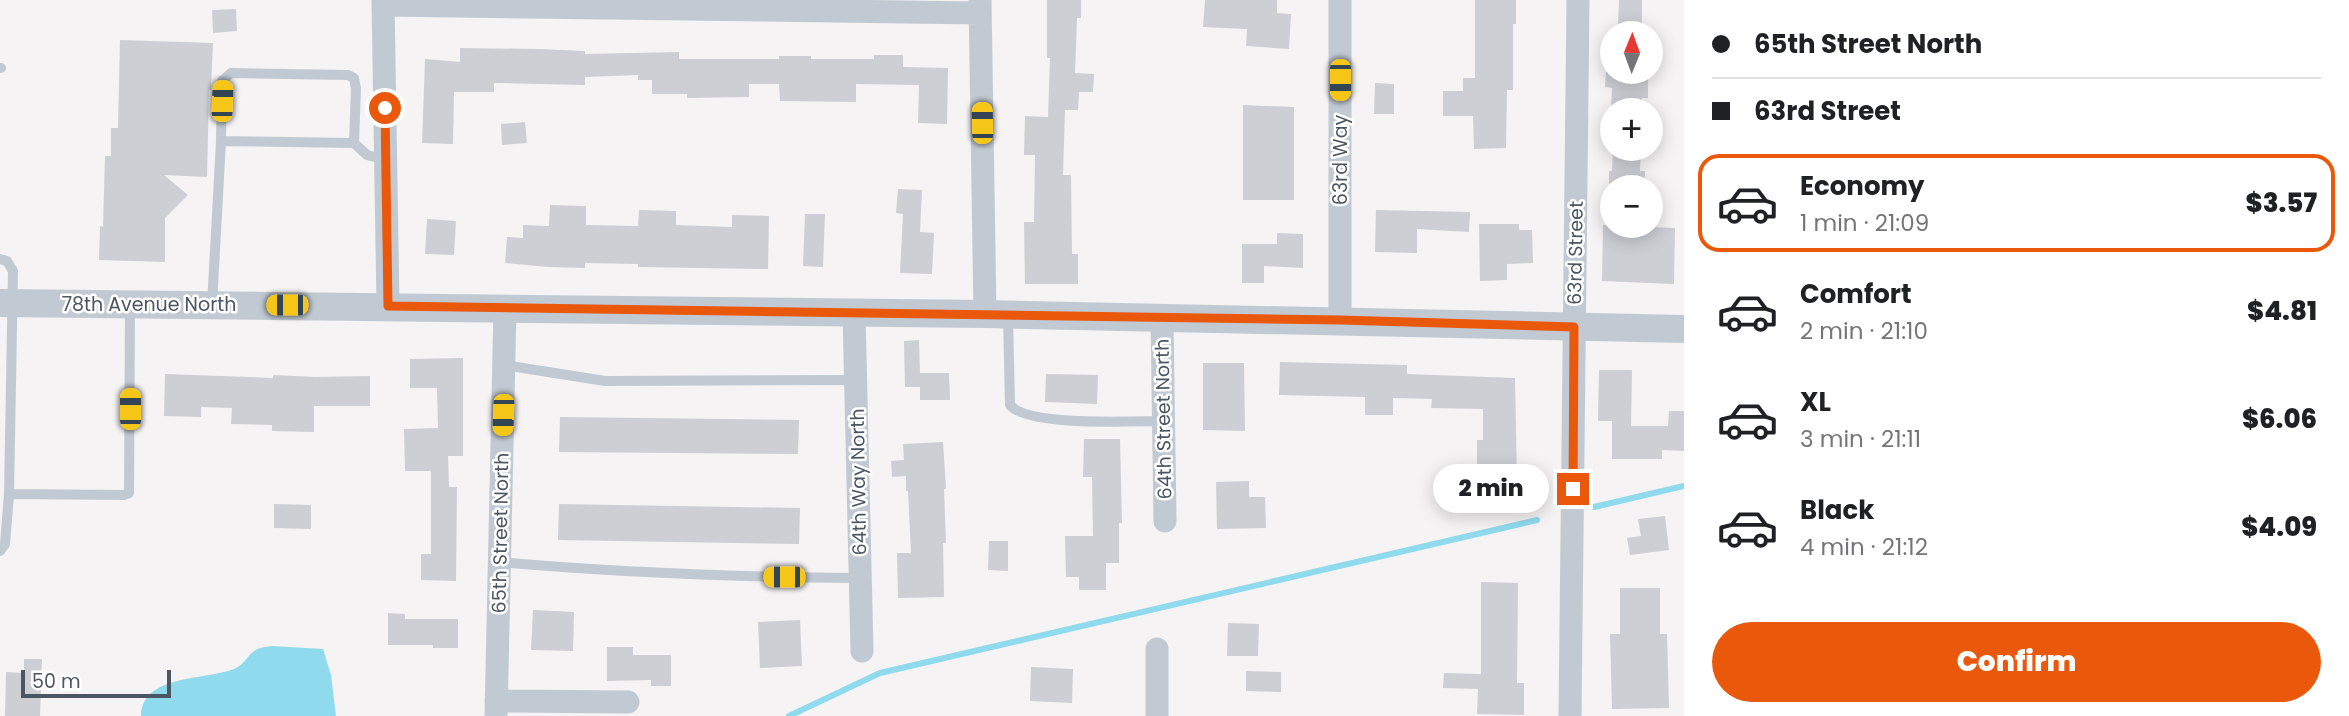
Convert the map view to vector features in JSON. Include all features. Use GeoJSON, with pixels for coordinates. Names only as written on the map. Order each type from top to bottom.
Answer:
{"type":"FeatureCollection","features":[{"type":"Feature","properties":{"kind":"street","name":"63rd Way"},"geometry":{"type":"LineString","coordinates":[[1340,0],[1340,320]]}},
{"type":"Feature","properties":{"kind":"street","name":"63rd Street"},"geometry":{"type":"LineString","coordinates":[[1570,716],[1578,0]]}},
{"type":"Feature","properties":{"kind":"street"},"geometry":{"type":"LineString","coordinates":[[388,306],[383,2],[980,7],[996,314]]}},
{"type":"Feature","properties":{"kind":"street","name":"78th Avenue North"},"geometry":{"type":"LineString","coordinates":[[6,303],[996,314],[1684,329]]}},
{"type":"Feature","properties":{"kind":"street","name":"65th Street North"},"geometry":{"type":"LineString","coordinates":[[496,708],[505,308]]}},
{"type":"Feature","properties":{"kind":"street","name":"64th Way North"},"geometry":{"type":"LineString","coordinates":[[854,313],[862,651]]}},
{"type":"Feature","properties":{"kind":"street","name":"64th Street North"},"geometry":{"type":"LineString","coordinates":[[1161,318],[1165,521]]}},
{"type":"Feature","properties":{"kind":"street"},"geometry":{"type":"LineString","coordinates":[[1157,649],[1157,716]]}},
{"type":"Feature","properties":{"kind":"street"},"geometry":{"type":"LineString","coordinates":[[496,708],[628,702]]}},
{"type":"Feature","properties":{"kind":"lane"},"geometry":{"type":"LineString","coordinates":[[212,305],[222,81],[231,74],[348,75],[354,78],[356,89],[354,143]]}},
{"type":"Feature","properties":{"kind":"lane"},"geometry":{"type":"LineString","coordinates":[[221,141],[354,143],[367,155],[386,160]]}},
{"type":"Feature","properties":{"kind":"lane"},"geometry":{"type":"LineString","coordinates":[[0,258],[7,261],[13,271],[6,303],[5,424],[9,494],[5,544],[0,551]]}},
{"type":"Feature","properties":{"kind":"lane"},"geometry":{"type":"LineString","coordinates":[[9,494],[124,495],[129,492],[130,304]]}},
{"type":"Feature","properties":{"kind":"lane"},"geometry":{"type":"LineString","coordinates":[[996,314],[1010,405],[1015,411],[1049,420],[1163,421]]}},
{"type":"Feature","properties":{"kind":"lane"},"geometry":{"type":"LineString","coordinates":[[504,365],[605,381],[856,380]]}},
{"type":"Feature","properties":{"kind":"lane"},"geometry":{"type":"LineString","coordinates":[[499,562],[590,571],[860,578]]}},
{"type":"Feature","properties":{"kind":"water"},"geometry":{"type":"Polygon","coordinates":[[[272,646],[323,649],[331,675],[336,716],[141,716],[144,702],[152,692],[164,685],[236,668],[256,650],[272,646]]]}},
{"type":"Feature","properties":{"kind":"building"},"geometry":{"type":"Polygon","coordinates":[[[1047,0],[1081,0],[1081,18],[1077,18],[1075,73],[1094,74],[1093,92],[1079,92],[1078,110],[1065,110],[1063,175],[1071,175],[1072,254],[1078,254],[1078,284],[1025,284],[1024,222],[1034,222],[1035,155],[1024,155],[1025,116],[1048,117],[1050,58],[1047,58],[1047,0]]]}},
{"type":"Feature","properties":{"kind":"building"},"geometry":{"type":"Polygon","coordinates":[[[1205,0],[1277,0],[1277,13],[1291,14],[1289,49],[1246,46],[1247,29],[1203,27],[1205,0]]]}},
{"type":"Feature","properties":{"kind":"building"},"geometry":{"type":"Polygon","coordinates":[[[1475,0],[1516,0],[1516,24],[1513,24],[1513,90],[1507,90],[1506,148],[1474,149],[1473,116],[1443,116],[1443,91],[1463,91],[1463,78],[1475,78],[1475,0]]]}},
{"type":"Feature","properties":{"kind":"building"},"geometry":{"type":"Polygon","coordinates":[[[1619,0],[1642,0],[1642,21],[1618,21],[1619,0]]]}},
{"type":"Feature","properties":{"kind":"building"},"geometry":{"type":"Polygon","coordinates":[[[236,9],[237,31],[213,33],[212,10],[236,9]]]}},
{"type":"Feature","properties":{"kind":"building"},"geometry":{"type":"Polygon","coordinates":[[[120,40],[213,43],[207,177],[164,175],[188,195],[165,218],[165,262],[99,260],[105,156],[111,156],[111,128],[118,128],[120,40]]]}},
{"type":"Feature","properties":{"kind":"building"},"geometry":{"type":"Polygon","coordinates":[[[460,48],[585,51],[585,54],[679,52],[679,59],[779,59],[779,56],[811,56],[811,59],[874,59],[874,55],[903,55],[903,67],[948,68],[947,124],[918,123],[919,85],[856,84],[856,102],[780,101],[779,84],[749,84],[749,97],[687,98],[687,94],[652,94],[652,80],[638,80],[638,75],[585,77],[585,85],[494,83],[494,92],[454,92],[453,144],[422,143],[425,59],[460,62],[460,48]]]}},
{"type":"Feature","properties":{"kind":"building"},"geometry":{"type":"Polygon","coordinates":[[[1375,83],[1394,84],[1394,114],[1374,114],[1375,83]]]}},
{"type":"Feature","properties":{"kind":"building"},"geometry":{"type":"Polygon","coordinates":[[[1605,84],[1648,84],[1648,98],[1612,98],[1612,88],[1605,87],[1605,84]]]}},
{"type":"Feature","properties":{"kind":"building"},"geometry":{"type":"Polygon","coordinates":[[[1243,105],[1294,107],[1294,200],[1243,200],[1243,105]]]}},
{"type":"Feature","properties":{"kind":"building"},"geometry":{"type":"Polygon","coordinates":[[[525,122],[527,143],[502,145],[501,124],[525,122]]]}},
{"type":"Feature","properties":{"kind":"building"},"geometry":{"type":"Polygon","coordinates":[[[1612,161],[1640,161],[1640,171],[1645,171],[1645,175],[1609,175],[1609,171],[1612,171],[1612,161]]]}},
{"type":"Feature","properties":{"kind":"building"},"geometry":{"type":"Polygon","coordinates":[[[898,189],[922,190],[920,232],[934,233],[932,274],[900,273],[903,214],[896,213],[898,189]]]}},
{"type":"Feature","properties":{"kind":"building"},"geometry":{"type":"Polygon","coordinates":[[[550,205],[586,206],[586,225],[638,226],[639,210],[676,211],[676,225],[732,227],[732,215],[769,216],[768,269],[638,267],[638,264],[585,263],[585,268],[505,263],[507,237],[523,238],[523,225],[549,226],[550,205]]]}},
{"type":"Feature","properties":{"kind":"building"},"geometry":{"type":"Polygon","coordinates":[[[1376,210],[1470,212],[1469,232],[1417,229],[1417,253],[1375,252],[1376,210]]]}},
{"type":"Feature","properties":{"kind":"building"},"geometry":{"type":"Polygon","coordinates":[[[805,214],[825,214],[823,267],[803,266],[805,214]]]}},
{"type":"Feature","properties":{"kind":"building"},"geometry":{"type":"Polygon","coordinates":[[[427,219],[456,221],[454,255],[425,254],[427,219]]]}},
{"type":"Feature","properties":{"kind":"building"},"geometry":{"type":"Polygon","coordinates":[[[1479,224],[1519,224],[1519,230],[1532,230],[1533,263],[1507,264],[1507,280],[1480,281],[1479,224]]]}},
{"type":"Feature","properties":{"kind":"building"},"geometry":{"type":"Polygon","coordinates":[[[1663,228],[1675,228],[1674,284],[1602,281],[1603,238],[1663,238],[1663,228]]]}},
{"type":"Feature","properties":{"kind":"building"},"geometry":{"type":"Polygon","coordinates":[[[1277,233],[1303,234],[1303,268],[1264,266],[1264,283],[1242,283],[1242,244],[1277,244],[1277,233]]]}},
{"type":"Feature","properties":{"kind":"building"},"geometry":{"type":"Polygon","coordinates":[[[919,340],[920,373],[949,373],[950,400],[920,400],[920,387],[905,387],[904,341],[919,340]]]}},
{"type":"Feature","properties":{"kind":"building"},"geometry":{"type":"Polygon","coordinates":[[[463,358],[463,456],[448,456],[449,487],[457,487],[456,581],[421,580],[421,554],[431,554],[431,471],[405,471],[404,429],[438,428],[437,388],[410,388],[410,359],[463,358]]]}},
{"type":"Feature","properties":{"kind":"building"},"geometry":{"type":"Polygon","coordinates":[[[1280,362],[1407,365],[1407,374],[1515,378],[1517,479],[1477,479],[1477,440],[1483,440],[1483,409],[1431,408],[1432,399],[1393,398],[1393,415],[1365,415],[1365,397],[1279,395],[1280,362]]]}},
{"type":"Feature","properties":{"kind":"building"},"geometry":{"type":"Polygon","coordinates":[[[1203,363],[1244,363],[1245,431],[1203,430],[1203,363]]]}},
{"type":"Feature","properties":{"kind":"building"},"geometry":{"type":"Polygon","coordinates":[[[1599,370],[1632,370],[1631,426],[1668,426],[1669,411],[1684,411],[1684,451],[1662,450],[1662,459],[1612,459],[1612,421],[1598,421],[1599,370]]]}},
{"type":"Feature","properties":{"kind":"building"},"geometry":{"type":"Polygon","coordinates":[[[165,374],[273,378],[273,375],[370,376],[370,406],[314,406],[314,432],[272,431],[272,425],[231,424],[232,408],[201,407],[201,417],[164,416],[165,374]]]}},
{"type":"Feature","properties":{"kind":"building"},"geometry":{"type":"Polygon","coordinates":[[[1046,374],[1098,375],[1097,404],[1045,402],[1046,374]]]}},
{"type":"Feature","properties":{"kind":"building"},"geometry":{"type":"Polygon","coordinates":[[[560,417],[799,420],[798,454],[559,452],[560,417]]]}},
{"type":"Feature","properties":{"kind":"building"},"geometry":{"type":"Polygon","coordinates":[[[1084,439],[1120,439],[1122,523],[1119,523],[1119,563],[1106,563],[1106,590],[1079,590],[1079,577],[1066,577],[1065,536],[1093,536],[1092,477],[1083,477],[1084,439]]]}},
{"type":"Feature","properties":{"kind":"building"},"geometry":{"type":"Polygon","coordinates":[[[943,442],[946,489],[944,597],[898,598],[897,553],[911,553],[908,491],[906,476],[892,477],[891,461],[904,460],[903,444],[943,442]]]}},
{"type":"Feature","properties":{"kind":"building"},"geometry":{"type":"Polygon","coordinates":[[[1249,481],[1249,497],[1265,497],[1266,528],[1217,529],[1216,482],[1249,481]]]}},
{"type":"Feature","properties":{"kind":"building"},"geometry":{"type":"Polygon","coordinates":[[[274,504],[311,505],[311,529],[274,528],[274,504]]]}},
{"type":"Feature","properties":{"kind":"building"},"geometry":{"type":"Polygon","coordinates":[[[559,504],[800,508],[799,544],[558,540],[559,504]]]}},
{"type":"Feature","properties":{"kind":"building"},"geometry":{"type":"Polygon","coordinates":[[[1665,516],[1669,550],[1630,555],[1627,538],[1641,536],[1638,519],[1665,516]]]}},
{"type":"Feature","properties":{"kind":"building"},"geometry":{"type":"Polygon","coordinates":[[[989,541],[1008,541],[1008,571],[988,570],[989,541]]]}},
{"type":"Feature","properties":{"kind":"building"},"geometry":{"type":"Polygon","coordinates":[[[1481,582],[1518,583],[1517,683],[1524,683],[1524,715],[1477,714],[1478,689],[1443,688],[1444,673],[1481,674],[1481,582]]]}},
{"type":"Feature","properties":{"kind":"building"},"geometry":{"type":"Polygon","coordinates":[[[1620,588],[1660,588],[1660,634],[1667,634],[1669,708],[1612,709],[1610,634],[1620,634],[1620,588]]]}},
{"type":"Feature","properties":{"kind":"building"},"geometry":{"type":"Polygon","coordinates":[[[533,610],[574,612],[573,651],[531,650],[533,610]]]}},
{"type":"Feature","properties":{"kind":"building"},"geometry":{"type":"Polygon","coordinates":[[[388,613],[405,614],[405,619],[458,619],[458,648],[388,645],[388,613]]]}},
{"type":"Feature","properties":{"kind":"building"},"geometry":{"type":"Polygon","coordinates":[[[800,620],[802,666],[760,668],[758,622],[800,620]]]}},
{"type":"Feature","properties":{"kind":"building"},"geometry":{"type":"Polygon","coordinates":[[[1228,623],[1259,624],[1258,656],[1227,656],[1228,623]]]}},
{"type":"Feature","properties":{"kind":"building"},"geometry":{"type":"Polygon","coordinates":[[[607,647],[633,647],[633,655],[671,655],[671,686],[651,686],[651,680],[607,681],[607,647]]]}},
{"type":"Feature","properties":{"kind":"building"},"geometry":{"type":"Polygon","coordinates":[[[24,659],[42,659],[40,716],[5,716],[6,672],[24,673],[24,659]]]}},
{"type":"Feature","properties":{"kind":"building"},"geometry":{"type":"Polygon","coordinates":[[[1031,667],[1073,669],[1072,703],[1030,701],[1031,667]]]}},
{"type":"Feature","properties":{"kind":"building"},"geometry":{"type":"Polygon","coordinates":[[[1246,671],[1281,672],[1281,692],[1246,691],[1246,671]]]}},
{"type":"Feature","properties":{"kind":"waterway"},"geometry":{"type":"LineString","coordinates":[[1594,507],[1684,486]]}},
{"type":"Feature","properties":{"kind":"waterway"},"geometry":{"type":"LineString","coordinates":[[789,716],[880,673],[1537,520]]}},
{"type":"Feature","properties":{"kind":"route"},"geometry":{"type":"LineString","coordinates":[[385,108],[388,306],[1340,320],[1574,327],[1573,489]]}}]}
